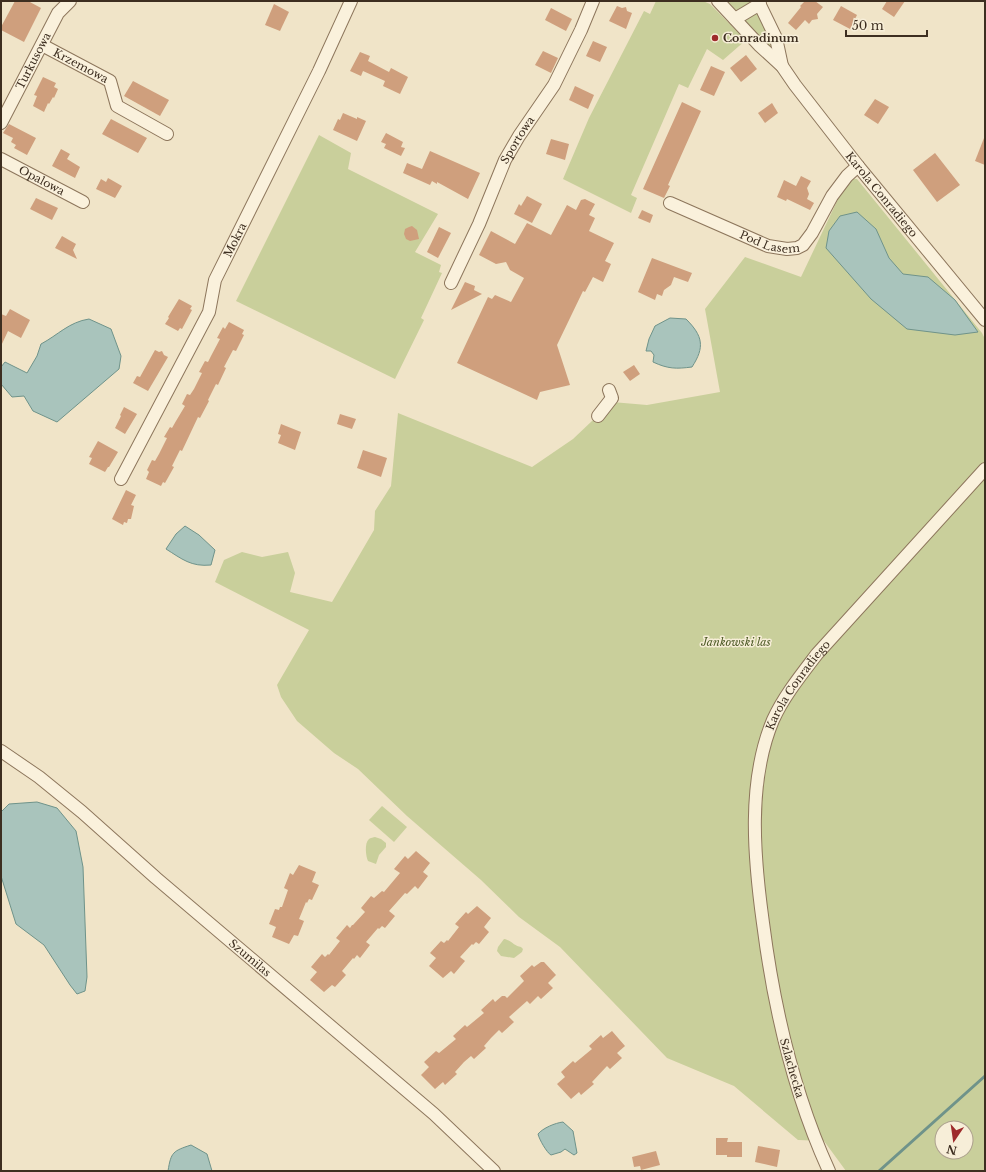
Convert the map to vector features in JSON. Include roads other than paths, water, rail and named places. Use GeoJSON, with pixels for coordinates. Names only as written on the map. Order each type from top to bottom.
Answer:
{"type":"FeatureCollection","features":[{"type":"Feature","properties":{"kind":"street","name":"Turkusowa"},"geometry":{"type":"LineString","coordinates":[[1,123],[58,13],[70,1]]}},
{"type":"Feature","properties":{"kind":"street","name":"Mokra"},"geometry":{"type":"LineString","coordinates":[[121,479],[209,312],[215,280],[319,71],[351,1]]}},
{"type":"Feature","properties":{"kind":"street","name":"Sportowa"},"geometry":{"type":"LineString","coordinates":[[451,283],[479,224],[505,160],[519,136],[554,85],[581,30],[593,1]]}},
{"type":"Feature","properties":{"kind":"street","name":"Karola Conradiego"},"geometry":{"type":"LineString","coordinates":[[718,1],[759,45],[782,66],[858,166],[985,320]]}},
{"type":"Feature","properties":{"kind":"street","name":"Karola Conradiego"},"geometry":{"type":"LineString","coordinates":[[759,3],[776,38],[782,66]]}},
{"type":"Feature","properties":{"kind":"street"},"geometry":{"type":"LineString","coordinates":[[735,19],[759,3]]}},
{"type":"Feature","properties":{"kind":"street","name":"Krzemowa"},"geometry":{"type":"LineString","coordinates":[[42,45],[110,80],[117,106],[167,134]]}},
{"type":"Feature","properties":{"kind":"street","name":"Opalowa"},"geometry":{"type":"LineString","coordinates":[[1,159],[83,202]]}},
{"type":"Feature","properties":{"kind":"street","name":"Pod Lasem"},"geometry":{"type":"LineString","coordinates":[[670,204],[768,246],[787,249],[797,248],[803,245],[812,233],[832,196],[847,176],[858,166]]}},
{"type":"Feature","properties":{"kind":"street"},"geometry":{"type":"LineString","coordinates":[[598,416],[612,398],[609,390]]}},
{"type":"Feature","properties":{"kind":"street","name":"Karola Conradiego"},"geometry":{"type":"LineString","coordinates":[[768,962],[759,895],[755,827],[756,801],[762,756],[774,720],[785,698],[817,654],[985,469]]}},
{"type":"Feature","properties":{"kind":"street","name":"Szumilas"},"geometry":{"type":"LineString","coordinates":[[1,751],[38,777],[82,812],[156,878],[434,1114],[494,1171]]}},
{"type":"Feature","properties":{"kind":"street","name":"Szlachecka"},"geometry":{"type":"LineString","coordinates":[[768,962],[782,1035],[796,1086],[816,1142],[829,1171]]}},
{"type":"Feature","properties":{"kind":"water"},"geometry":{"type":"Polygon","coordinates":[[[857,212],[876,229],[889,258],[903,274],[928,277],[955,300],[978,332],[955,335],[907,329],[871,299],[826,248],[829,231],[840,216],[857,212]]]}},
{"type":"Feature","properties":{"kind":"water"},"geometry":{"type":"Polygon","coordinates":[[[670,318],[686,319],[699,336],[699,353],[692,367],[677,368],[663,366],[653,362],[654,355],[651,351],[646,351],[649,339],[655,326],[670,318]]]}},
{"type":"Feature","properties":{"kind":"water"},"geometry":{"type":"Polygon","coordinates":[[[89,319],[111,329],[121,356],[119,369],[57,422],[33,411],[24,396],[12,397],[1,384],[1,367],[5,362],[27,373],[37,356],[41,344],[75,323],[89,319]]]}},
{"type":"Feature","properties":{"kind":"water"},"geometry":{"type":"Polygon","coordinates":[[[185,526],[199,535],[215,550],[211,565],[198,565],[192,563],[182,559],[166,549],[176,534],[185,526]]]}},
{"type":"Feature","properties":{"kind":"water"},"geometry":{"type":"Polygon","coordinates":[[[37,802],[57,808],[76,831],[83,867],[87,977],[85,991],[77,994],[44,945],[16,924],[1,876],[1,812],[9,804],[37,802]]]}},
{"type":"Feature","properties":{"kind":"water"},"geometry":{"type":"Polygon","coordinates":[[[563,1122],[573,1131],[577,1153],[574,1155],[565,1149],[551,1155],[543,1146],[538,1134],[549,1126],[563,1122]]]}},
{"type":"Feature","properties":{"kind":"water"},"geometry":{"type":"Polygon","coordinates":[[[191,1145],[207,1154],[212,1171],[168,1171],[170,1160],[174,1153],[191,1145]]]}},
{"type":"Feature","properties":{"kind":"waterway"},"geometry":{"type":"LineString","coordinates":[[879,1171],[985,1076]]}},
{"type":"Feature","properties":{"kind":"place","name":"Conradinum"},"geometry":{"type":"Point","coordinates":[715,38]}},
{"type":"Feature","properties":{"kind":"park label","name":"Jankowski las"},"geometry":{"type":"Point","coordinates":[736,642]}}]}
